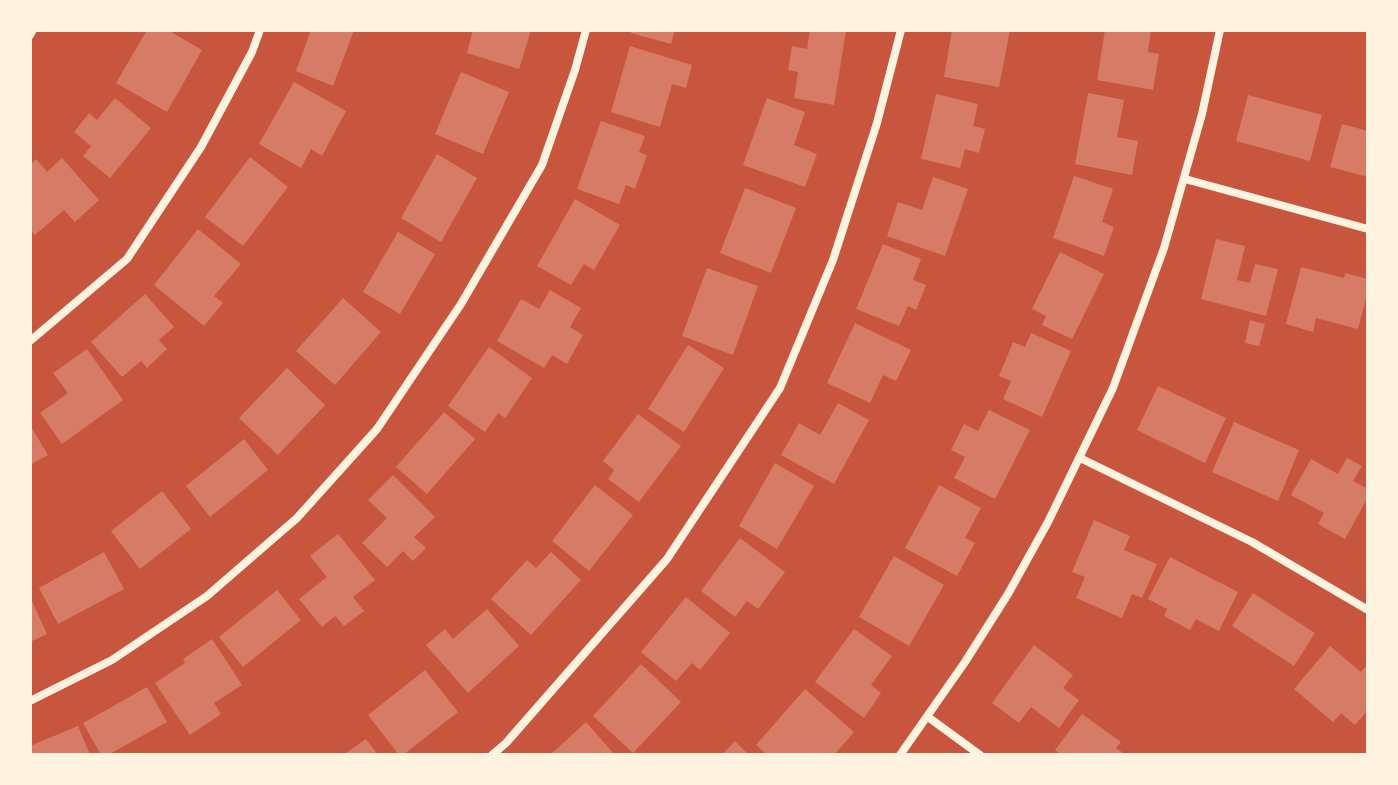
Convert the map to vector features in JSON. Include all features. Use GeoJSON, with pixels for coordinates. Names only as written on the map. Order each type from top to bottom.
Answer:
{"type":"FeatureCollection","features":[{"type":"Feature","properties":{"kind":"street"},"geometry":{"type":"LineString","coordinates":[[30,341],[127,259],[201,147],[252,52],[260,30]]}},
{"type":"Feature","properties":{"kind":"street"},"geometry":{"type":"LineString","coordinates":[[30,701],[112,660],[207,596],[297,518],[377,429],[461,304],[542,165],[586,30]]}},
{"type":"Feature","properties":{"kind":"street"},"geometry":{"type":"LineString","coordinates":[[492,755],[506,743],[667,559],[780,388],[833,260],[877,123],[901,30]]}},
{"type":"Feature","properties":{"kind":"street"},"geometry":{"type":"LineString","coordinates":[[900,755],[1008,594],[1113,388],[1140,320],[1185,179],[1220,30]]}},
{"type":"Feature","properties":{"kind":"street"},"geometry":{"type":"LineString","coordinates":[[1185,179],[1368,229]]}},
{"type":"Feature","properties":{"kind":"street"},"geometry":{"type":"LineString","coordinates":[[1080,458],[1252,542],[1368,610]]}},
{"type":"Feature","properties":{"kind":"street"},"geometry":{"type":"LineString","coordinates":[[928,717],[980,755]]}},
{"type":"Feature","properties":{"kind":"lane"},"geometry":{"type":"LineString","coordinates":[[30,37],[34,30]]}},
{"type":"Feature","properties":{"kind":"building"},"geometry":{"type":"Polygon","coordinates":[[[147,30],[168,30],[202,50],[167,112],[116,83],[147,30]]]}},
{"type":"Feature","properties":{"kind":"building"},"geometry":{"type":"Polygon","coordinates":[[[311,30],[354,30],[333,86],[296,71],[311,30]]]}},
{"type":"Feature","properties":{"kind":"building"},"geometry":{"type":"Polygon","coordinates":[[[473,30],[531,30],[519,69],[467,53],[473,30]]]}},
{"type":"Feature","properties":{"kind":"building"},"geometry":{"type":"Polygon","coordinates":[[[631,30],[675,30],[671,44],[631,33],[631,30]]]}},
{"type":"Feature","properties":{"kind":"building"},"geometry":{"type":"Polygon","coordinates":[[[810,30],[846,31],[834,105],[794,98],[798,72],[788,70],[792,46],[807,49],[810,30]]]}},
{"type":"Feature","properties":{"kind":"building"},"geometry":{"type":"Polygon","coordinates":[[[952,30],[1010,30],[999,87],[944,77],[952,30]]]}},
{"type":"Feature","properties":{"kind":"building"},"geometry":{"type":"Polygon","coordinates":[[[1105,30],[1151,30],[1148,52],[1159,54],[1153,90],[1097,80],[1105,30]]]}},
{"type":"Feature","properties":{"kind":"building"},"geometry":{"type":"Polygon","coordinates":[[[630,46],[692,65],[686,88],[672,84],[660,127],[611,112],[630,46]]]}},
{"type":"Feature","properties":{"kind":"building"},"geometry":{"type":"Polygon","coordinates":[[[461,72],[509,92],[483,154],[435,134],[461,72]]]}},
{"type":"Feature","properties":{"kind":"building"},"geometry":{"type":"Polygon","coordinates":[[[294,82],[346,111],[322,156],[311,149],[301,168],[259,144],[294,82]]]}},
{"type":"Feature","properties":{"kind":"building"},"geometry":{"type":"Polygon","coordinates":[[[1088,93],[1124,100],[1117,137],[1138,141],[1132,175],[1075,164],[1088,93]]]}},
{"type":"Feature","properties":{"kind":"building"},"geometry":{"type":"Polygon","coordinates":[[[936,94],[978,104],[973,126],[985,129],[979,153],[965,149],[960,168],[921,159],[936,94]]]}},
{"type":"Feature","properties":{"kind":"building"},"geometry":{"type":"Polygon","coordinates":[[[1248,95],[1322,115],[1310,161],[1236,141],[1248,95]]]}},
{"type":"Feature","properties":{"kind":"building"},"geometry":{"type":"Polygon","coordinates":[[[115,98],[151,128],[110,178],[83,156],[91,146],[74,132],[89,113],[97,120],[115,98]]]}},
{"type":"Feature","properties":{"kind":"building"},"geometry":{"type":"Polygon","coordinates":[[[767,98],[805,112],[794,145],[817,154],[805,187],[743,165],[767,98]]]}},
{"type":"Feature","properties":{"kind":"building"},"geometry":{"type":"Polygon","coordinates":[[[601,121],[645,136],[639,152],[647,155],[635,189],[626,185],[619,204],[577,189],[601,121]]]}},
{"type":"Feature","properties":{"kind":"building"},"geometry":{"type":"Polygon","coordinates":[[[1342,124],[1368,131],[1368,177],[1330,167],[1342,124]]]}},
{"type":"Feature","properties":{"kind":"building"},"geometry":{"type":"Polygon","coordinates":[[[437,154],[477,178],[441,242],[401,218],[437,154]]]}},
{"type":"Feature","properties":{"kind":"building"},"geometry":{"type":"Polygon","coordinates":[[[250,157],[288,187],[243,246],[205,217],[250,157]]]}},
{"type":"Feature","properties":{"kind":"building"},"geometry":{"type":"Polygon","coordinates":[[[62,158],[99,200],[75,222],[64,210],[35,235],[30,230],[30,165],[36,159],[47,172],[62,158]]]}},
{"type":"Feature","properties":{"kind":"building"},"geometry":{"type":"Polygon","coordinates":[[[1074,176],[1113,189],[1102,222],[1114,227],[1104,256],[1053,238],[1074,176]]]}},
{"type":"Feature","properties":{"kind":"building"},"geometry":{"type":"Polygon","coordinates":[[[933,177],[968,189],[945,256],[887,236],[898,202],[922,210],[933,177]]]}},
{"type":"Feature","properties":{"kind":"building"},"geometry":{"type":"Polygon","coordinates":[[[745,188],[796,208],[771,273],[720,253],[745,188]]]}},
{"type":"Feature","properties":{"kind":"building"},"geometry":{"type":"Polygon","coordinates":[[[575,199],[620,225],[594,270],[584,264],[571,285],[537,266],[575,199]]]}},
{"type":"Feature","properties":{"kind":"building"},"geometry":{"type":"Polygon","coordinates":[[[198,229],[241,264],[214,296],[223,303],[204,326],[154,285],[198,229]]]}},
{"type":"Feature","properties":{"kind":"building"},"geometry":{"type":"Polygon","coordinates":[[[398,232],[435,254],[400,314],[363,292],[398,232]]]}},
{"type":"Feature","properties":{"kind":"building"},"geometry":{"type":"Polygon","coordinates":[[[1216,239],[1245,246],[1237,280],[1250,283],[1255,264],[1278,269],[1266,316],[1201,299],[1216,239]]]}},
{"type":"Feature","properties":{"kind":"building"},"geometry":{"type":"Polygon","coordinates":[[[883,244],[921,259],[913,280],[926,285],[916,310],[908,306],[899,326],[856,309],[883,244]]]}},
{"type":"Feature","properties":{"kind":"building"},"geometry":{"type":"Polygon","coordinates":[[[1060,252],[1104,274],[1072,339],[1042,325],[1046,316],[1032,309],[1060,252]]]}},
{"type":"Feature","properties":{"kind":"building"},"geometry":{"type":"Polygon","coordinates":[[[1301,267],[1344,278],[1345,273],[1368,279],[1358,329],[1316,318],[1313,332],[1286,324],[1301,267]]]}},
{"type":"Feature","properties":{"kind":"building"},"geometry":{"type":"Polygon","coordinates":[[[707,268],[758,286],[733,355],[682,336],[707,268]]]}},
{"type":"Feature","properties":{"kind":"building"},"geometry":{"type":"Polygon","coordinates":[[[550,290],[581,308],[570,327],[583,335],[567,364],[552,355],[544,368],[497,341],[521,299],[539,309],[550,290]]]}},
{"type":"Feature","properties":{"kind":"building"},"geometry":{"type":"Polygon","coordinates":[[[145,294],[174,327],[159,340],[167,349],[147,368],[141,361],[122,377],[91,342],[145,294]]]}},
{"type":"Feature","properties":{"kind":"building"},"geometry":{"type":"Polygon","coordinates":[[[343,298],[381,332],[335,385],[296,351],[343,298]]]}},
{"type":"Feature","properties":{"kind":"building"},"geometry":{"type":"Polygon","coordinates":[[[1250,320],[1265,324],[1259,346],[1245,343],[1250,320]]]}},
{"type":"Feature","properties":{"kind":"building"},"geometry":{"type":"Polygon","coordinates":[[[855,323],[911,350],[896,381],[883,375],[870,403],[827,383],[855,323]]]}},
{"type":"Feature","properties":{"kind":"building"},"geometry":{"type":"Polygon","coordinates":[[[1031,333],[1071,351],[1042,417],[1003,399],[1011,381],[999,376],[1013,342],[1025,347],[1031,333]]]}},
{"type":"Feature","properties":{"kind":"building"},"geometry":{"type":"Polygon","coordinates":[[[688,345],[724,368],[684,432],[648,409],[688,345]]]}},
{"type":"Feature","properties":{"kind":"building"},"geometry":{"type":"Polygon","coordinates":[[[489,347],[532,378],[505,418],[498,413],[485,432],[448,406],[489,347]]]}},
{"type":"Feature","properties":{"kind":"building"},"geometry":{"type":"Polygon","coordinates":[[[87,349],[123,400],[62,444],[40,413],[68,393],[53,373],[87,349]]]}},
{"type":"Feature","properties":{"kind":"building"},"geometry":{"type":"Polygon","coordinates":[[[287,368],[325,405],[278,455],[239,418],[287,368]]]}},
{"type":"Feature","properties":{"kind":"building"},"geometry":{"type":"Polygon","coordinates":[[[1158,386],[1226,418],[1205,463],[1137,430],[1158,386]]]}},
{"type":"Feature","properties":{"kind":"building"},"geometry":{"type":"Polygon","coordinates":[[[838,403],[869,420],[834,484],[781,455],[799,423],[820,435],[838,403]]]}},
{"type":"Feature","properties":{"kind":"building"},"geometry":{"type":"Polygon","coordinates":[[[989,410],[1030,430],[995,499],[954,478],[965,457],[951,450],[964,424],[978,431],[989,410]]]}},
{"type":"Feature","properties":{"kind":"building"},"geometry":{"type":"Polygon","coordinates":[[[444,412],[475,439],[427,494],[396,467],[444,412]]]}},
{"type":"Feature","properties":{"kind":"building"},"geometry":{"type":"Polygon","coordinates":[[[638,414],[681,446],[639,502],[608,479],[614,470],[603,461],[638,414]]]}},
{"type":"Feature","properties":{"kind":"building"},"geometry":{"type":"Polygon","coordinates":[[[1234,422],[1299,450],[1278,501],[1212,472],[1234,422]]]}},
{"type":"Feature","properties":{"kind":"building"},"geometry":{"type":"Polygon","coordinates":[[[30,425],[48,455],[30,465],[30,425]]]}},
{"type":"Feature","properties":{"kind":"building"},"geometry":{"type":"Polygon","coordinates":[[[244,439],[268,470],[210,517],[186,486],[244,439]]]}},
{"type":"Feature","properties":{"kind":"building"},"geometry":{"type":"Polygon","coordinates":[[[1347,458],[1362,466],[1353,481],[1368,489],[1368,497],[1345,539],[1318,524],[1324,513],[1291,495],[1311,459],[1338,474],[1347,458]]]}},
{"type":"Feature","properties":{"kind":"building"},"geometry":{"type":"Polygon","coordinates":[[[775,463],[814,486],[777,549],[739,526],[775,463]]]}},
{"type":"Feature","properties":{"kind":"building"},"geometry":{"type":"Polygon","coordinates":[[[393,475],[435,517],[414,537],[426,548],[413,561],[403,551],[387,567],[362,543],[387,518],[368,500],[393,475]]]}},
{"type":"Feature","properties":{"kind":"building"},"geometry":{"type":"Polygon","coordinates":[[[595,485],[633,515],[589,571],[552,541],[595,485]]]}},
{"type":"Feature","properties":{"kind":"building"},"geometry":{"type":"Polygon","coordinates":[[[939,485],[981,508],[965,538],[975,543],[957,576],[905,548],[939,485]]]}},
{"type":"Feature","properties":{"kind":"building"},"geometry":{"type":"Polygon","coordinates":[[[162,491],[191,529],[140,569],[111,531],[162,491]]]}},
{"type":"Feature","properties":{"kind":"building"},"geometry":{"type":"Polygon","coordinates":[[[1094,520],[1130,536],[1124,550],[1157,564],[1142,598],[1132,594],[1122,618],[1076,598],[1085,577],[1072,572],[1094,520]]]}},
{"type":"Feature","properties":{"kind":"building"},"geometry":{"type":"Polygon","coordinates":[[[338,534],[375,580],[353,597],[364,611],[344,626],[335,616],[322,627],[299,599],[327,577],[310,556],[338,534]]]}},
{"type":"Feature","properties":{"kind":"building"},"geometry":{"type":"Polygon","coordinates":[[[740,538],[785,572],[758,609],[747,601],[735,617],[701,591],[740,538]]]}},
{"type":"Feature","properties":{"kind":"building"},"geometry":{"type":"Polygon","coordinates":[[[104,552],[124,589],[58,624],[39,588],[104,552]]]}},
{"type":"Feature","properties":{"kind":"building"},"geometry":{"type":"Polygon","coordinates":[[[551,552],[581,580],[531,635],[491,599],[527,560],[536,568],[551,552]]]}},
{"type":"Feature","properties":{"kind":"building"},"geometry":{"type":"Polygon","coordinates":[[[894,556],[944,585],[909,646],[859,617],[894,556]]]}},
{"type":"Feature","properties":{"kind":"building"},"geometry":{"type":"Polygon","coordinates":[[[1170,557],[1238,592],[1219,631],[1196,619],[1190,630],[1164,616],[1167,609],[1148,599],[1170,557]]]}},
{"type":"Feature","properties":{"kind":"building"},"geometry":{"type":"Polygon","coordinates":[[[277,590],[301,620],[243,667],[219,637],[277,590]]]}},
{"type":"Feature","properties":{"kind":"building"},"geometry":{"type":"Polygon","coordinates":[[[1253,593],[1315,633],[1294,666],[1232,626],[1253,593]]]}},
{"type":"Feature","properties":{"kind":"building"},"geometry":{"type":"Polygon","coordinates":[[[30,597],[47,634],[30,642],[30,597]]]}},
{"type":"Feature","properties":{"kind":"building"},"geometry":{"type":"Polygon","coordinates":[[[686,597],[730,633],[700,670],[692,663],[676,681],[641,652],[686,597]]]}},
{"type":"Feature","properties":{"kind":"building"},"geometry":{"type":"Polygon","coordinates":[[[487,609],[519,646],[468,693],[426,645],[445,629],[453,639],[487,609]]]}},
{"type":"Feature","properties":{"kind":"building"},"geometry":{"type":"Polygon","coordinates":[[[854,629],[892,656],[871,685],[881,693],[864,718],[815,682],[854,629]]]}},
{"type":"Feature","properties":{"kind":"building"},"geometry":{"type":"Polygon","coordinates":[[[212,639],[242,685],[214,703],[221,714],[190,735],[155,683],[185,663],[183,659],[212,639]]]}},
{"type":"Feature","properties":{"kind":"building"},"geometry":{"type":"Polygon","coordinates":[[[1034,645],[1073,675],[1063,688],[1079,700],[1059,728],[1031,707],[1019,723],[992,703],[1034,645]]]}},
{"type":"Feature","properties":{"kind":"building"},"geometry":{"type":"Polygon","coordinates":[[[1330,646],[1361,672],[1365,667],[1368,669],[1368,710],[1355,725],[1341,713],[1333,722],[1294,689],[1330,646]]]}},
{"type":"Feature","properties":{"kind":"building"},"geometry":{"type":"Polygon","coordinates":[[[641,664],[681,702],[633,753],[593,716],[641,664]]]}},
{"type":"Feature","properties":{"kind":"building"},"geometry":{"type":"Polygon","coordinates":[[[425,670],[458,712],[399,755],[368,715],[425,670]]]}},
{"type":"Feature","properties":{"kind":"building"},"geometry":{"type":"Polygon","coordinates":[[[147,687],[167,722],[108,755],[101,755],[83,723],[147,687]]]}},
{"type":"Feature","properties":{"kind":"building"},"geometry":{"type":"Polygon","coordinates":[[[805,689],[854,732],[834,755],[767,755],[756,745],[805,689]]]}},
{"type":"Feature","properties":{"kind":"building"},"geometry":{"type":"Polygon","coordinates":[[[1082,714],[1121,742],[1116,748],[1126,755],[1062,755],[1055,750],[1082,714]]]}},
{"type":"Feature","properties":{"kind":"building"},"geometry":{"type":"Polygon","coordinates":[[[586,722],[615,755],[550,755],[586,722]]]}},
{"type":"Feature","properties":{"kind":"building"},"geometry":{"type":"Polygon","coordinates":[[[78,726],[90,755],[30,755],[30,746],[78,726]]]}},
{"type":"Feature","properties":{"kind":"building"},"geometry":{"type":"Polygon","coordinates":[[[366,739],[378,755],[343,755],[366,739]]]}},
{"type":"Feature","properties":{"kind":"building"},"geometry":{"type":"Polygon","coordinates":[[[735,741],[749,755],[722,755],[735,741]]]}}]}
